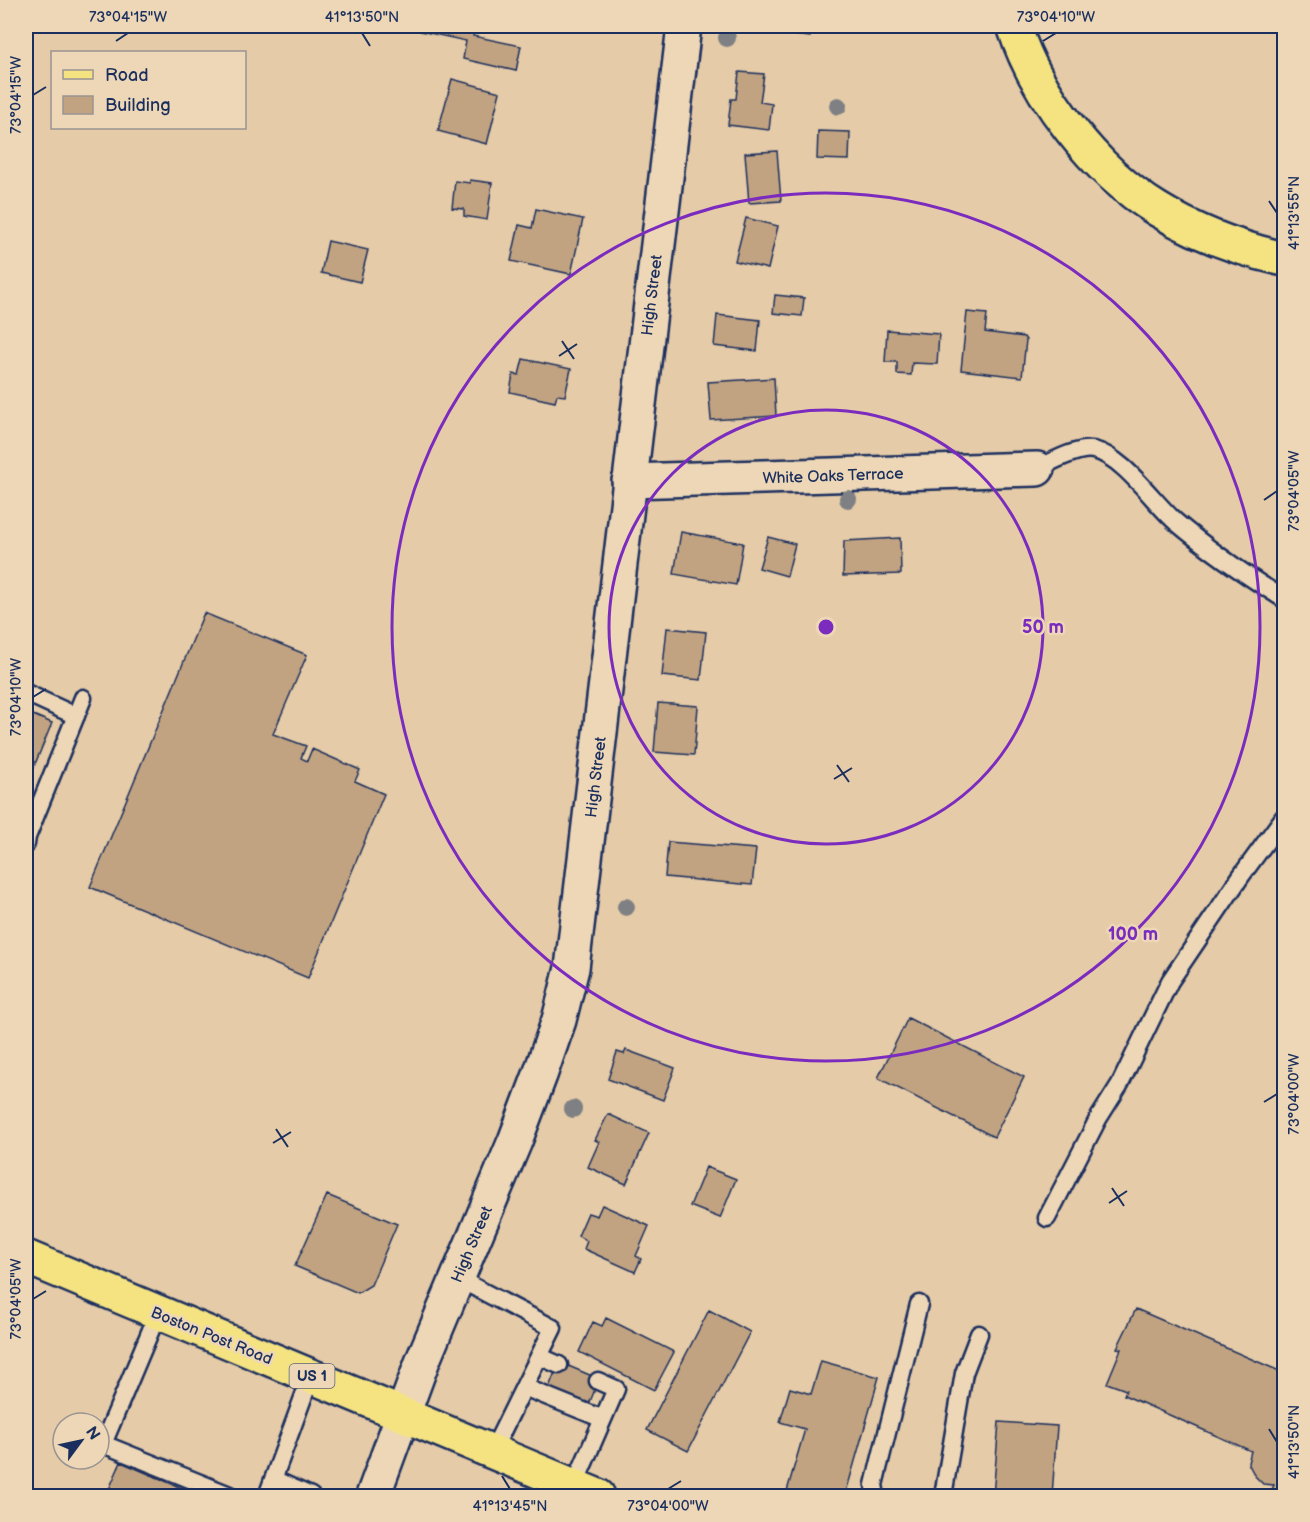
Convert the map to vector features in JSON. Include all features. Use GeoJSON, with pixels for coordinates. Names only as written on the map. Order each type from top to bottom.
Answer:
{"type":"FeatureCollection","features":[{"type":"Feature","properties":{"kind":"main road","name":"High Street"},"geometry":{"type":"LineString","coordinates":[[373,1497],[401,1414],[540,1075],[559,1020],[572,968],[628,481],[684,26]]}},
{"type":"Feature","properties":{"kind":"main road"},"geometry":{"type":"LineString","coordinates":[[1014,26],[1035,74],[1055,108],[1077,138],[1131,190],[1157,209],[1186,225],[1224,242],[1284,259]]}},
{"type":"Feature","properties":{"kind":"main road","name":"White Oaks Terrace"},"geometry":{"type":"LineString","coordinates":[[628,481],[1037,469]]}},
{"type":"Feature","properties":{"kind":"main road","name":"Boston Post Road"},"geometry":{"type":"LineString","coordinates":[[26,1257],[586,1491]]}},
{"type":"Feature","properties":{"kind":"lane"},"geometry":{"type":"LineString","coordinates":[[1037,469],[1066,456],[1090,450],[1104,453],[1131,475],[1175,521],[1253,580],[1284,599]]}},
{"type":"Feature","properties":{"kind":"lane"},"geometry":{"type":"LineString","coordinates":[[26,693],[76,716]]}},
{"type":"Feature","properties":{"kind":"lane"},"geometry":{"type":"LineString","coordinates":[[26,844],[83,698]]}},
{"type":"Feature","properties":{"kind":"lane"},"geometry":{"type":"LineString","coordinates":[[1047,1218],[1098,1119],[1120,1084],[1170,981],[1284,817]]}},
{"type":"Feature","properties":{"kind":"lane"},"geometry":{"type":"LineString","coordinates":[[457,1278],[554,1328],[492,1452]]}},
{"type":"Feature","properties":{"kind":"lane"},"geometry":{"type":"LineString","coordinates":[[876,1497],[874,1485],[919,1304]]}},
{"type":"Feature","properties":{"kind":"lane"},"geometry":{"type":"LineString","coordinates":[[158,1313],[103,1443],[232,1497]]}},
{"type":"Feature","properties":{"kind":"lane"},"geometry":{"type":"LineString","coordinates":[[943,1497],[963,1373],[979,1334]]}},
{"type":"Feature","properties":{"kind":"lane"},"geometry":{"type":"LineString","coordinates":[[539,1356],[559,1365]]}},
{"type":"Feature","properties":{"kind":"lane"},"geometry":{"type":"LineString","coordinates":[[267,1497],[311,1376]]}},
{"type":"Feature","properties":{"kind":"lane"},"geometry":{"type":"LineString","coordinates":[[586,1491],[603,1419],[616,1389],[598,1381]]}},
{"type":"Feature","properties":{"kind":"lane"},"geometry":{"type":"LineString","coordinates":[[524,1387],[603,1419]]}},
{"type":"Feature","properties":{"kind":"lane"},"geometry":{"type":"LineString","coordinates":[[273,1479],[311,1497]]}},
{"type":"Feature","properties":{"kind":"building"},"geometry":{"type":"Polygon","coordinates":[[[421,26],[475,26],[473,36],[521,46],[516,71],[463,59],[466,41],[420,31],[421,26]]]}},
{"type":"Feature","properties":{"kind":"building"},"geometry":{"type":"Polygon","coordinates":[[[767,26],[811,26],[810,37],[766,32],[767,26]]]}},
{"type":"Feature","properties":{"kind":"building"},"geometry":{"type":"Polygon","coordinates":[[[739,72],[764,74],[760,102],[772,104],[769,130],[728,125],[731,99],[736,99],[739,72]]]}},
{"type":"Feature","properties":{"kind":"building"},"geometry":{"type":"Polygon","coordinates":[[[452,79],[500,92],[487,144],[438,131],[452,79]]]}},
{"type":"Feature","properties":{"kind":"building"},"geometry":{"type":"Polygon","coordinates":[[[818,131],[850,132],[849,160],[817,159],[818,131]]]}},
{"type":"Feature","properties":{"kind":"building"},"geometry":{"type":"Polygon","coordinates":[[[777,151],[781,201],[749,203],[745,153],[777,151]]]}},
{"type":"Feature","properties":{"kind":"building"},"geometry":{"type":"Polygon","coordinates":[[[470,180],[492,183],[487,220],[464,216],[464,209],[452,208],[455,181],[470,183],[470,180]]]}},
{"type":"Feature","properties":{"kind":"building"},"geometry":{"type":"Polygon","coordinates":[[[536,209],[583,219],[571,274],[511,261],[519,225],[532,228],[536,209]]]}},
{"type":"Feature","properties":{"kind":"building"},"geometry":{"type":"Polygon","coordinates":[[[746,218],[778,226],[768,269],[735,261],[746,218]]]}},
{"type":"Feature","properties":{"kind":"building"},"geometry":{"type":"Polygon","coordinates":[[[328,241],[368,250],[360,282],[321,273],[328,241]]]}},
{"type":"Feature","properties":{"kind":"building"},"geometry":{"type":"Polygon","coordinates":[[[775,295],[804,298],[802,316],[773,313],[775,295]]]}},
{"type":"Feature","properties":{"kind":"building"},"geometry":{"type":"Polygon","coordinates":[[[967,312],[987,314],[985,332],[1024,337],[1026,340],[1022,377],[961,370],[967,312]]]}},
{"type":"Feature","properties":{"kind":"building"},"geometry":{"type":"Polygon","coordinates":[[[717,315],[760,320],[757,351],[714,346],[717,315]]]}},
{"type":"Feature","properties":{"kind":"building"},"geometry":{"type":"Polygon","coordinates":[[[887,330],[939,334],[937,364],[912,363],[911,375],[897,374],[897,362],[885,362],[887,330]]]}},
{"type":"Feature","properties":{"kind":"building"},"geometry":{"type":"Polygon","coordinates":[[[523,359],[571,369],[565,396],[557,395],[555,402],[510,392],[513,374],[519,375],[523,359]]]}},
{"type":"Feature","properties":{"kind":"building"},"geometry":{"type":"Polygon","coordinates":[[[774,378],[776,416],[711,420],[708,382],[774,378]]]}},
{"type":"Feature","properties":{"kind":"building"},"geometry":{"type":"Polygon","coordinates":[[[681,532],[743,543],[736,585],[674,574],[681,532]]]}},
{"type":"Feature","properties":{"kind":"building"},"geometry":{"type":"Polygon","coordinates":[[[768,537],[795,544],[787,576],[759,568],[768,537]]]}},
{"type":"Feature","properties":{"kind":"building"},"geometry":{"type":"Polygon","coordinates":[[[900,538],[901,574],[843,576],[844,541],[900,538]]]}},
{"type":"Feature","properties":{"kind":"building"},"geometry":{"type":"Polygon","coordinates":[[[204,613],[307,655],[273,734],[306,746],[301,758],[307,761],[312,749],[360,770],[355,781],[384,794],[308,978],[90,887],[204,613]]]}},
{"type":"Feature","properties":{"kind":"building"},"geometry":{"type":"Polygon","coordinates":[[[667,628],[706,632],[701,680],[662,676],[667,628]]]}},
{"type":"Feature","properties":{"kind":"building"},"geometry":{"type":"Polygon","coordinates":[[[658,703],[698,706],[694,755],[654,752],[658,703]]]}},
{"type":"Feature","properties":{"kind":"building"},"geometry":{"type":"Polygon","coordinates":[[[26,712],[52,723],[26,786],[26,712]]]}},
{"type":"Feature","properties":{"kind":"building"},"geometry":{"type":"Polygon","coordinates":[[[668,842],[756,849],[752,885],[665,877],[668,842]]]}},
{"type":"Feature","properties":{"kind":"building"},"geometry":{"type":"Polygon","coordinates":[[[908,1018],[1024,1077],[994,1137],[878,1078],[908,1018]]]}},
{"type":"Feature","properties":{"kind":"building"},"geometry":{"type":"Polygon","coordinates":[[[626,1050],[675,1068],[663,1100],[608,1079],[617,1052],[624,1054],[626,1050]]]}},
{"type":"Feature","properties":{"kind":"building"},"geometry":{"type":"Polygon","coordinates":[[[608,1114],[649,1133],[626,1184],[588,1167],[599,1142],[595,1140],[608,1114]]]}},
{"type":"Feature","properties":{"kind":"building"},"geometry":{"type":"Polygon","coordinates":[[[706,1167],[736,1179],[720,1218],[690,1206],[706,1167]]]}},
{"type":"Feature","properties":{"kind":"building"},"geometry":{"type":"Polygon","coordinates":[[[327,1195],[397,1224],[371,1285],[358,1293],[295,1266],[327,1195]]]}},
{"type":"Feature","properties":{"kind":"building"},"geometry":{"type":"Polygon","coordinates":[[[602,1205],[649,1226],[636,1256],[641,1259],[635,1272],[584,1249],[587,1241],[578,1236],[588,1213],[597,1216],[602,1205]]]}},
{"type":"Feature","properties":{"kind":"building"},"geometry":{"type":"Polygon","coordinates":[[[1136,1309],[1284,1373],[1284,1496],[1269,1496],[1274,1485],[1263,1484],[1255,1476],[1248,1463],[1251,1451],[1124,1395],[1126,1390],[1107,1383],[1121,1349],[1117,1348],[1136,1309]]]}},
{"type":"Feature","properties":{"kind":"building"},"geometry":{"type":"Polygon","coordinates":[[[709,1310],[750,1332],[688,1451],[647,1430],[709,1310]]]}},
{"type":"Feature","properties":{"kind":"building"},"geometry":{"type":"Polygon","coordinates":[[[606,1318],[674,1352],[654,1390],[579,1352],[593,1322],[602,1326],[606,1318]]]}},
{"type":"Feature","properties":{"kind":"building"},"geometry":{"type":"Polygon","coordinates":[[[821,1361],[879,1377],[845,1496],[805,1496],[787,1491],[805,1429],[780,1422],[790,1388],[811,1394],[821,1361]]]}},
{"type":"Feature","properties":{"kind":"building"},"geometry":{"type":"Polygon","coordinates":[[[559,1362],[599,1379],[588,1407],[548,1390],[559,1362]]]}},
{"type":"Feature","properties":{"kind":"building"},"geometry":{"type":"Polygon","coordinates":[[[999,1422],[1057,1426],[1052,1496],[993,1496],[999,1422]]]}},
{"type":"Feature","properties":{"kind":"building"},"geometry":{"type":"Polygon","coordinates":[[[121,1462],[200,1496],[106,1496],[121,1462]]]}}]}
